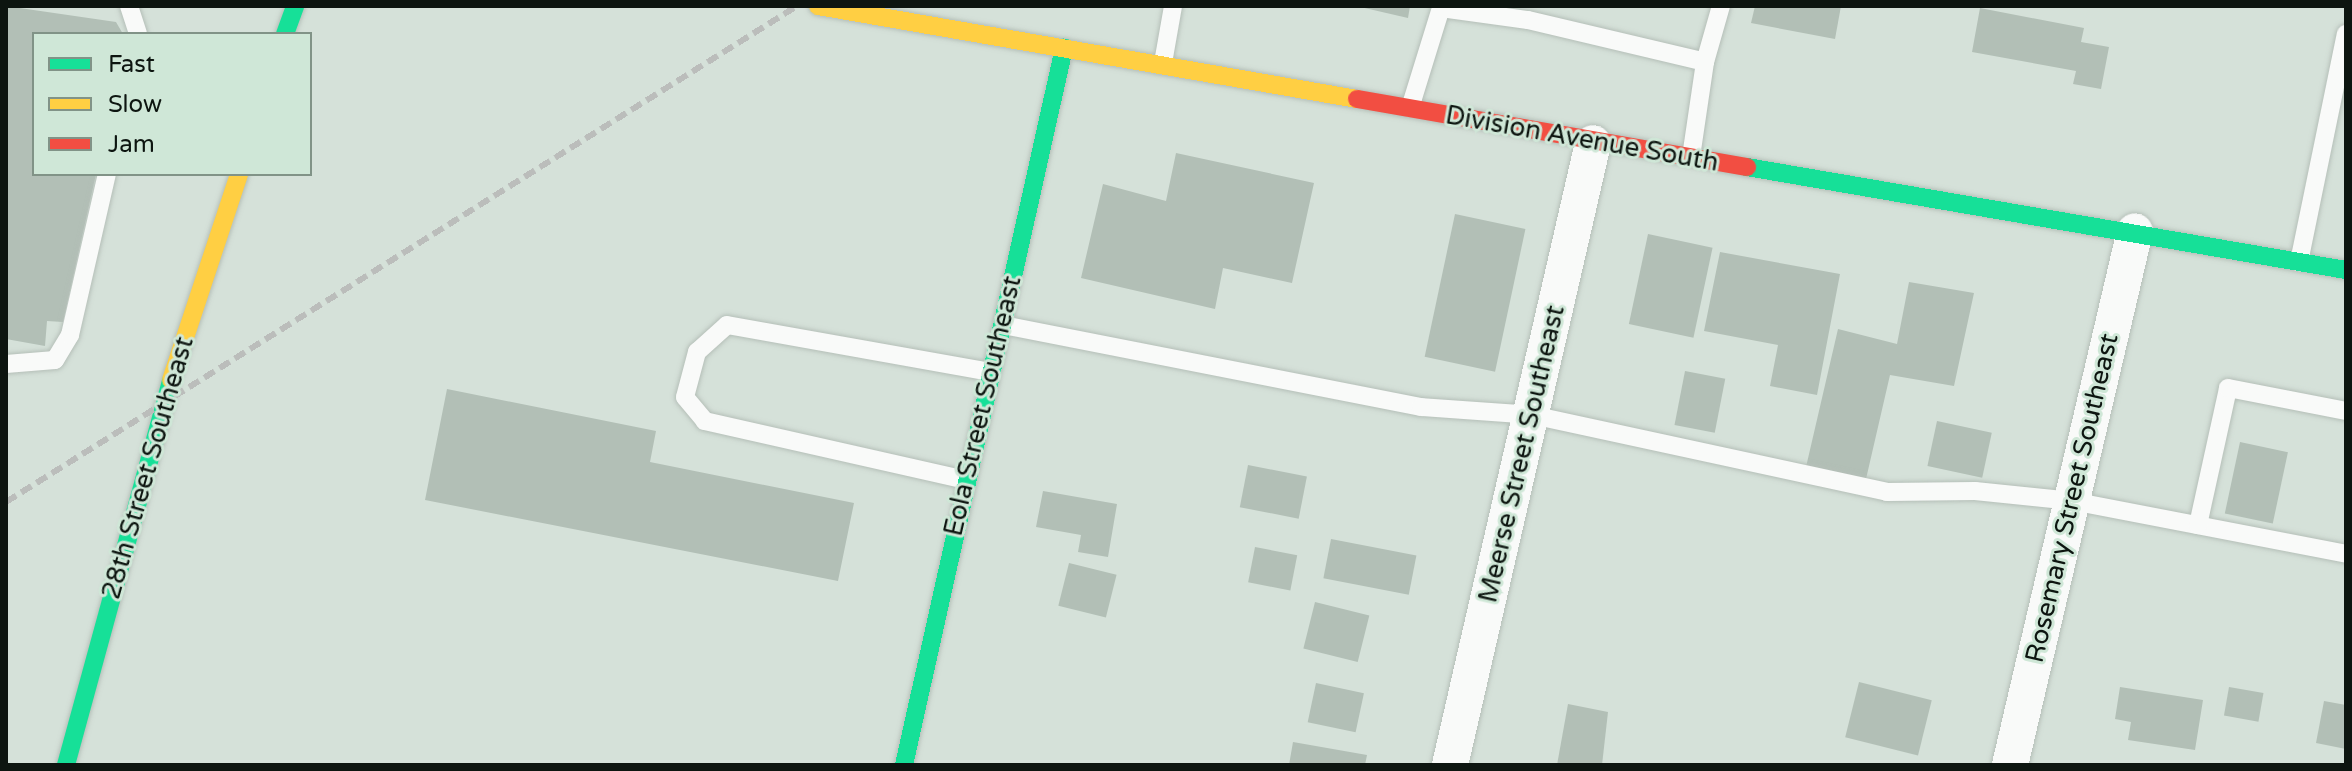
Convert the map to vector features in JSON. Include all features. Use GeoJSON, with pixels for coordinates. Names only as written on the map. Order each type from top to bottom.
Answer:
{"type":"FeatureCollection","features":[{"type":"Feature","properties":{"kind":"main road"},"geometry":{"type":"LineString","coordinates":[[286,32],[295,6]]}},
{"type":"Feature","properties":{"kind":"main road","name":"Division Avenue South"},"geometry":{"type":"LineString","coordinates":[[818,6],[1163,63],[1690,160],[2135,231],[2346,270]]}},
{"type":"Feature","properties":{"kind":"main road","name":"Eola Street Southeast"},"geometry":{"type":"LineString","coordinates":[[904,765],[1064,48]]}},
{"type":"Feature","properties":{"kind":"main road","name":"28th Street Southeast"},"geometry":{"type":"LineString","coordinates":[[66,765],[163,404],[238,176]]}},
{"type":"Feature","properties":{"kind":"street","name":"Meerse Street Southeast"},"geometry":{"type":"LineString","coordinates":[[1450,765],[1593,143]]}},
{"type":"Feature","properties":{"kind":"street","name":"Rosemary Street Southeast"},"geometry":{"type":"LineString","coordinates":[[2010,765],[2135,231]]}},
{"type":"Feature","properties":{"kind":"lane"},"geometry":{"type":"LineString","coordinates":[[129,6],[137,32]]}},
{"type":"Feature","properties":{"kind":"lane"},"geometry":{"type":"LineString","coordinates":[[1163,63],[1173,6]]}},
{"type":"Feature","properties":{"kind":"lane"},"geometry":{"type":"LineString","coordinates":[[1690,160],[1705,62],[1721,6]]}},
{"type":"Feature","properties":{"kind":"lane"},"geometry":{"type":"LineString","coordinates":[[1410,108],[1441,7],[1528,20],[1705,62]]}},
{"type":"Feature","properties":{"kind":"lane"},"geometry":{"type":"LineString","coordinates":[[2299,262],[2346,34]]}},
{"type":"Feature","properties":{"kind":"lane"},"geometry":{"type":"LineString","coordinates":[[6,364],[55,360],[70,335],[107,176]]}},
{"type":"Feature","properties":{"kind":"lane"},"geometry":{"type":"LineString","coordinates":[[1001,324],[1421,407],[1532,415],[1887,492],[1975,491],[2072,501],[2346,554]]}},
{"type":"Feature","properties":{"kind":"lane"},"geometry":{"type":"LineString","coordinates":[[966,480],[705,421],[685,397],[697,352],[727,325],[990,372]]}},
{"type":"Feature","properties":{"kind":"lane"},"geometry":{"type":"LineString","coordinates":[[2198,525],[2228,388],[2346,411]]}},
{"type":"Feature","properties":{"kind":"building"},"geometry":{"type":"Polygon","coordinates":[[[6,6],[116,22],[122,32],[32,32],[32,176],[96,176],[63,322],[47,321],[45,346],[6,339],[6,6]]]}},
{"type":"Feature","properties":{"kind":"building"},"geometry":{"type":"Polygon","coordinates":[[[1356,6],[1410,6],[1408,18],[1356,6]]]}},
{"type":"Feature","properties":{"kind":"building"},"geometry":{"type":"Polygon","coordinates":[[[1755,6],[1841,6],[1835,39],[1751,23],[1755,6]]]}},
{"type":"Feature","properties":{"kind":"building"},"geometry":{"type":"Polygon","coordinates":[[[1980,8],[2084,28],[2081,42],[2109,47],[2101,89],[2073,84],[2076,71],[1972,52],[1980,8]]]}},
{"type":"Feature","properties":{"kind":"building"},"geometry":{"type":"Polygon","coordinates":[[[1176,153],[1314,183],[1292,283],[1223,268],[1215,309],[1081,278],[1103,184],[1166,201],[1176,153]]]}},
{"type":"Feature","properties":{"kind":"building"},"geometry":{"type":"Polygon","coordinates":[[[1455,214],[1525,229],[1495,372],[1425,357],[1455,214]]]}},
{"type":"Feature","properties":{"kind":"building"},"geometry":{"type":"Polygon","coordinates":[[[1648,234],[1713,248],[1693,338],[1629,324],[1648,234]]]}},
{"type":"Feature","properties":{"kind":"building"},"geometry":{"type":"Polygon","coordinates":[[[1720,252],[1840,274],[1817,395],[1770,386],[1778,345],[1704,331],[1720,252]]]}},
{"type":"Feature","properties":{"kind":"building"},"geometry":{"type":"Polygon","coordinates":[[[1909,282],[1974,293],[1954,386],[1890,375],[1866,479],[1806,467],[1838,329],[1897,344],[1909,282]]]}},
{"type":"Feature","properties":{"kind":"building"},"geometry":{"type":"Polygon","coordinates":[[[1685,371],[1725,379],[1715,433],[1675,425],[1685,371]]]}},
{"type":"Feature","properties":{"kind":"building"},"geometry":{"type":"Polygon","coordinates":[[[447,389],[656,431],[650,462],[854,503],[838,581],[425,500],[447,389]]]}},
{"type":"Feature","properties":{"kind":"building"},"geometry":{"type":"Polygon","coordinates":[[[1937,421],[1992,433],[1982,478],[1927,466],[1937,421]]]}},
{"type":"Feature","properties":{"kind":"building"},"geometry":{"type":"Polygon","coordinates":[[[2240,442],[2288,452],[2273,524],[2225,513],[2240,442]]]}},
{"type":"Feature","properties":{"kind":"building"},"geometry":{"type":"Polygon","coordinates":[[[1248,465],[1307,476],[1299,519],[1240,507],[1248,465]]]}},
{"type":"Feature","properties":{"kind":"building"},"geometry":{"type":"Polygon","coordinates":[[[1043,491],[1117,504],[1108,557],[1078,552],[1081,535],[1036,527],[1043,491]]]}},
{"type":"Feature","properties":{"kind":"building"},"geometry":{"type":"Polygon","coordinates":[[[1331,539],[1416,556],[1409,595],[1323,578],[1331,539]]]}},
{"type":"Feature","properties":{"kind":"building"},"geometry":{"type":"Polygon","coordinates":[[[1255,547],[1297,555],[1290,591],[1248,582],[1255,547]]]}},
{"type":"Feature","properties":{"kind":"building"},"geometry":{"type":"Polygon","coordinates":[[[1069,563],[1117,575],[1106,618],[1058,606],[1069,563]]]}},
{"type":"Feature","properties":{"kind":"building"},"geometry":{"type":"Polygon","coordinates":[[[1315,602],[1369,616],[1358,662],[1303,649],[1315,602]]]}},
{"type":"Feature","properties":{"kind":"building"},"geometry":{"type":"Polygon","coordinates":[[[1859,682],[1932,700],[1918,755],[1845,737],[1859,682]]]}},
{"type":"Feature","properties":{"kind":"building"},"geometry":{"type":"Polygon","coordinates":[[[1316,683],[1364,693],[1356,732],[1308,722],[1316,683]]]}},
{"type":"Feature","properties":{"kind":"building"},"geometry":{"type":"Polygon","coordinates":[[[2120,687],[2203,700],[2195,750],[2128,740],[2131,722],[2115,719],[2120,687]]]}},
{"type":"Feature","properties":{"kind":"building"},"geometry":{"type":"Polygon","coordinates":[[[2229,687],[2263,693],[2258,722],[2224,716],[2229,687]]]}},
{"type":"Feature","properties":{"kind":"building"},"geometry":{"type":"Polygon","coordinates":[[[2324,701],[2346,705],[2346,749],[2316,743],[2324,701]]]}},
{"type":"Feature","properties":{"kind":"building"},"geometry":{"type":"Polygon","coordinates":[[[1568,704],[1608,712],[1602,765],[1557,765],[1568,704]]]}},
{"type":"Feature","properties":{"kind":"building"},"geometry":{"type":"Polygon","coordinates":[[[1293,742],[1367,755],[1365,765],[1289,765],[1293,742]]]}},
{"type":"Feature","properties":{"kind":"railway"},"geometry":{"type":"LineString","coordinates":[[6,502],[797,6]]}},
{"type":"Feature","properties":{"kind":"traffic: fast"},"geometry":{"type":"LineString","coordinates":[[286,32],[295,6]]}},
{"type":"Feature","properties":{"kind":"traffic: fast"},"geometry":{"type":"LineString","coordinates":[[904,765],[1064,48]]}},
{"type":"Feature","properties":{"kind":"traffic: fast"},"geometry":{"type":"LineString","coordinates":[[1747,167],[2346,270]]}},
{"type":"Feature","properties":{"kind":"traffic: fast"},"geometry":{"type":"LineString","coordinates":[[66,765],[171,380]]}},
{"type":"Feature","properties":{"kind":"traffic: slow"},"geometry":{"type":"LineString","coordinates":[[818,6],[1357,99]]}},
{"type":"Feature","properties":{"kind":"traffic: slow"},"geometry":{"type":"LineString","coordinates":[[171,380],[238,176]]}},
{"type":"Feature","properties":{"kind":"traffic: jam"},"geometry":{"type":"LineString","coordinates":[[1357,99],[1747,167]]}}]}
